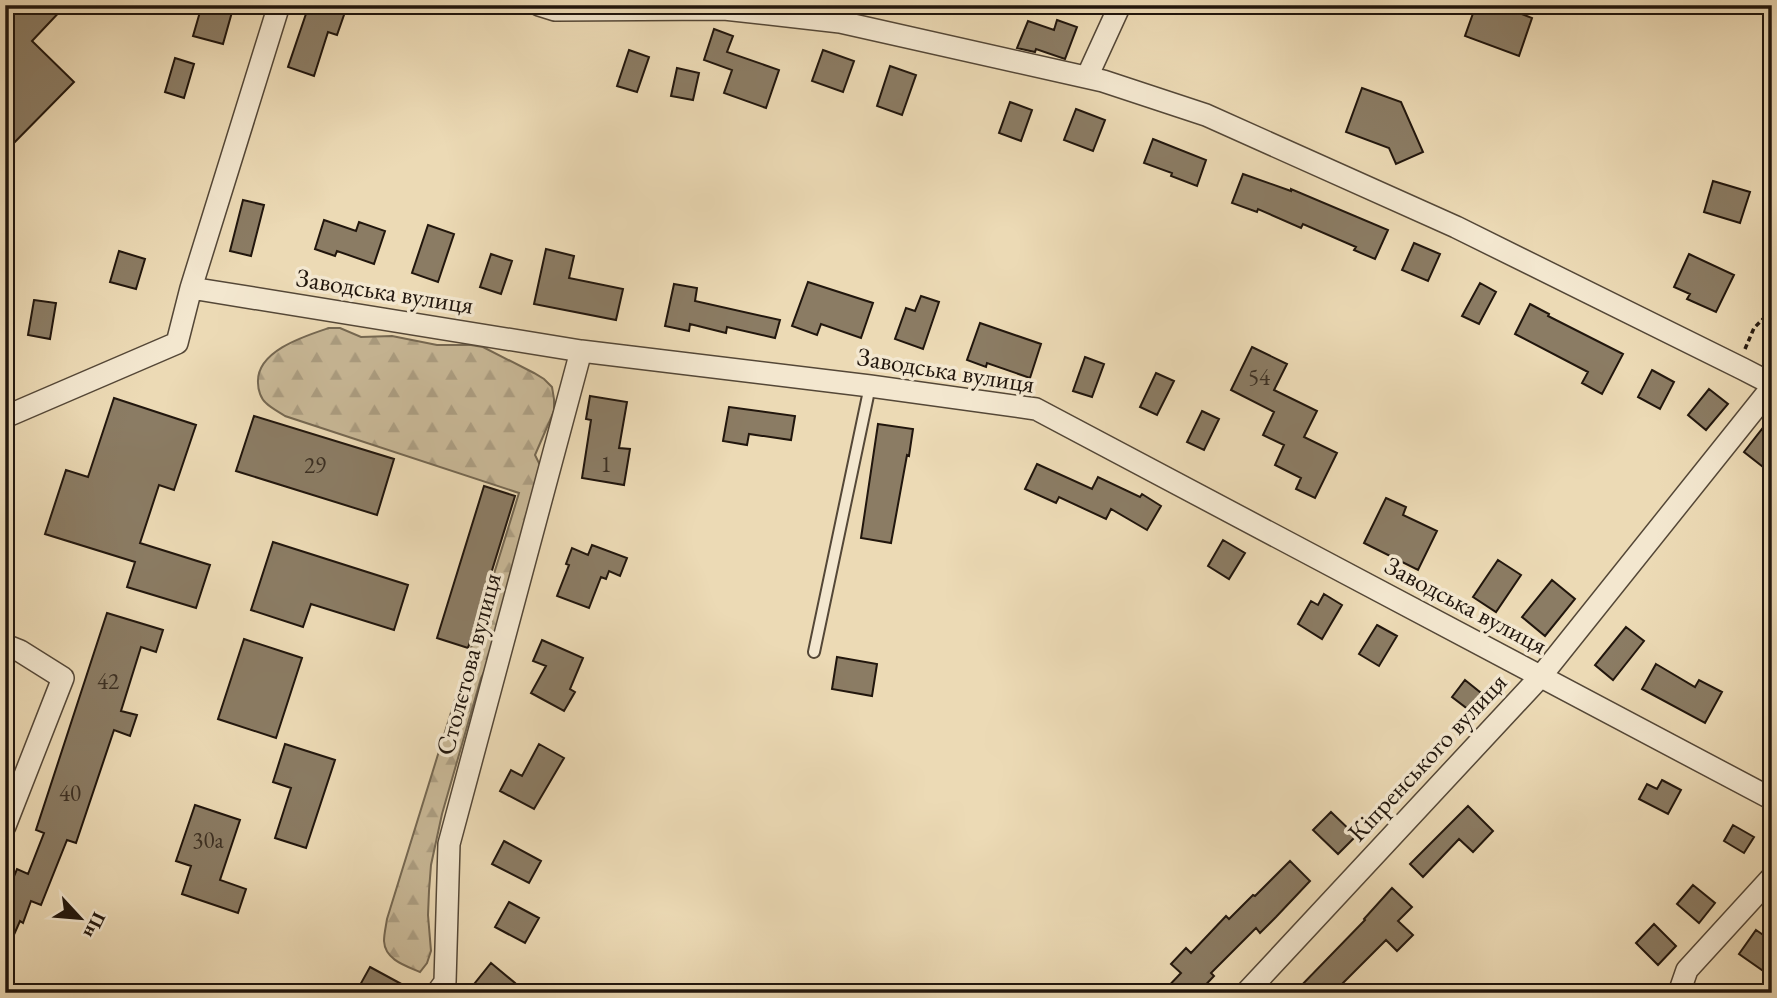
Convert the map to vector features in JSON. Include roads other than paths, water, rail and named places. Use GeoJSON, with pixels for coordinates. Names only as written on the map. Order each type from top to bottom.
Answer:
{"type":"FeatureCollection","features":[{"type":"Feature","properties":{"kind":"street"},"geometry":{"type":"LineString","coordinates":[[5,417],[177,343],[191,288],[279,5]]}},
{"type":"Feature","properties":{"kind":"street"},"geometry":{"type":"LineString","coordinates":[[540,5],[555,10],[724,9],[840,22],[1103,81],[1206,115],[1456,227],[1743,369],[1772,386]]}},
{"type":"Feature","properties":{"kind":"street"},"geometry":{"type":"LineString","coordinates":[[1087,77],[1120,5]]}},
{"type":"Feature","properties":{"kind":"street","name":"Заводська вулиця"},"geometry":{"type":"LineString","coordinates":[[191,288],[581,351],[1036,409],[1772,799]]}},
{"type":"Feature","properties":{"kind":"street","name":"Столєтова вулиця"},"geometry":{"type":"LineString","coordinates":[[437,993],[445,982],[449,844],[581,351]]}},
{"type":"Feature","properties":{"kind":"street","name":"Кіпренського вулиця"},"geometry":{"type":"LineString","coordinates":[[1246,993],[1541,676],[1772,386]]}},
{"type":"Feature","properties":{"kind":"street"},"geometry":{"type":"LineString","coordinates":[[5,645],[20,651],[63,678],[5,826]]}},
{"type":"Feature","properties":{"kind":"street"},"geometry":{"type":"LineString","coordinates":[[1679,993],[1687,971],[1772,877]]}},
{"type":"Feature","properties":{"kind":"lane"},"geometry":{"type":"LineString","coordinates":[[814,652],[870,386]]}}]}
